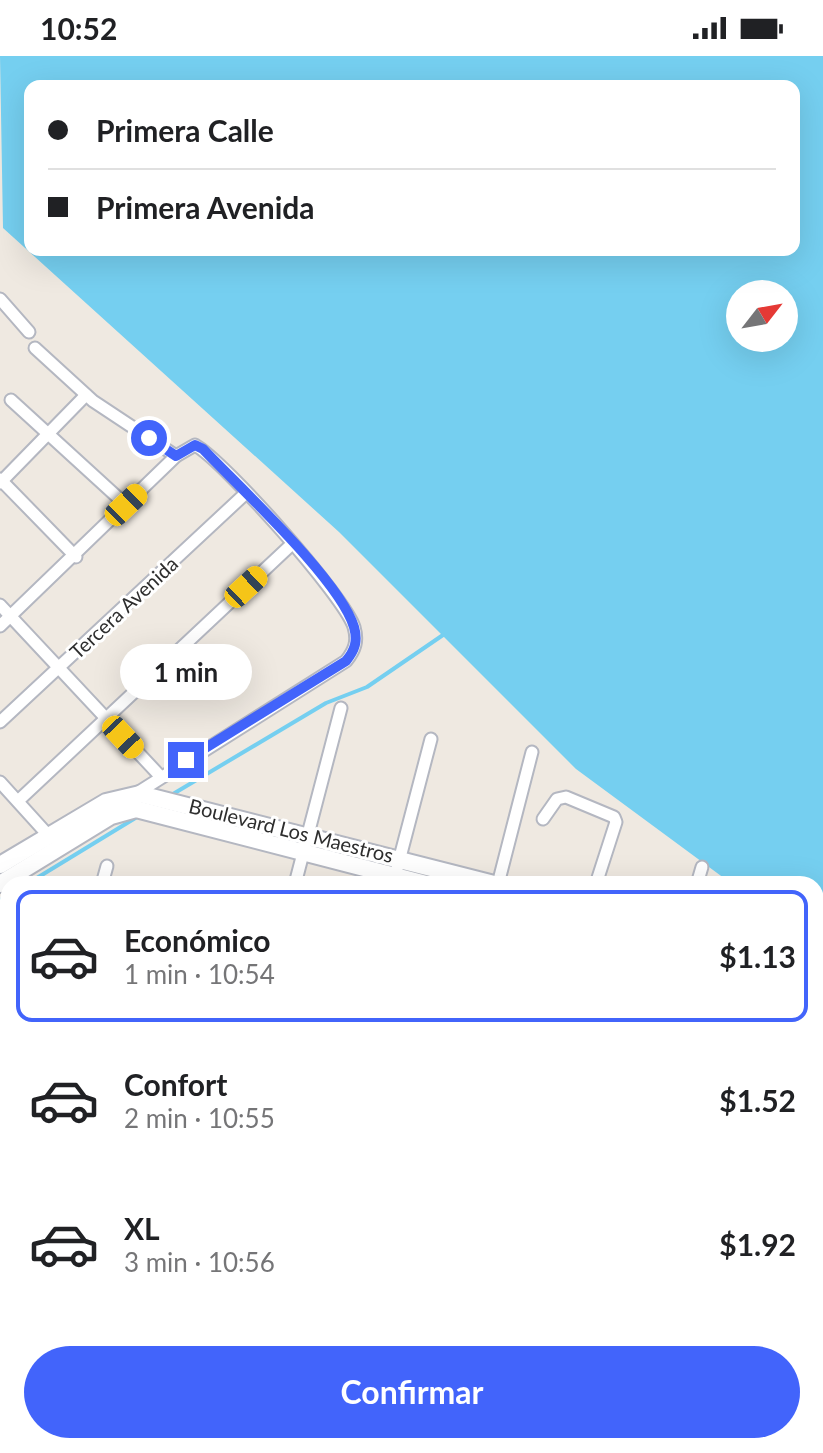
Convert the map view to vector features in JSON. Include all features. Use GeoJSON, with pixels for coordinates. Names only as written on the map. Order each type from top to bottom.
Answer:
{"type":"FeatureCollection","features":[{"type":"Feature","properties":{"kind":"street"},"geometry":{"type":"LineString","coordinates":[[0,299],[29,332]]}},
{"type":"Feature","properties":{"kind":"street"},"geometry":{"type":"LineString","coordinates":[[35,348],[86,395],[176,456]]}},
{"type":"Feature","properties":{"kind":"street"},"geometry":{"type":"LineString","coordinates":[[76,557],[1,481],[86,395]]}},
{"type":"Feature","properties":{"kind":"street"},"geometry":{"type":"LineString","coordinates":[[11,400],[126,505]]}},
{"type":"Feature","properties":{"kind":"street"},"geometry":{"type":"LineString","coordinates":[[0,626],[76,557],[176,456],[195,445],[246,493],[337,595],[355,629],[354,651],[346,661],[160,776],[135,802],[106,802],[0,865]]}},
{"type":"Feature","properties":{"kind":"street","name":"Tercera Avenida"},"geometry":{"type":"LineString","coordinates":[[0,722],[246,493]]}},
{"type":"Feature","properties":{"kind":"street"},"geometry":{"type":"LineString","coordinates":[[18,801],[292,544]]}},
{"type":"Feature","properties":{"kind":"street"},"geometry":{"type":"LineString","coordinates":[[0,605],[160,776]]}},
{"type":"Feature","properties":{"kind":"street"},"geometry":{"type":"LineString","coordinates":[[297,876],[341,708]]}},
{"type":"Feature","properties":{"kind":"street"},"geometry":{"type":"LineString","coordinates":[[396,873],[431,739]]}},
{"type":"Feature","properties":{"kind":"street"},"geometry":{"type":"LineString","coordinates":[[498,876],[532,752]]}},
{"type":"Feature","properties":{"kind":"street"},"geometry":{"type":"LineString","coordinates":[[0,782],[48,835]]}},
{"type":"Feature","properties":{"kind":"street","name":"Boulevard Los Maestros"},"geometry":{"type":"LineString","coordinates":[[13,876],[149,795],[396,873],[423,876]]}},
{"type":"Feature","properties":{"kind":"street"},"geometry":{"type":"LineString","coordinates":[[543,819],[557,799],[566,797],[614,817],[616,822],[599,876]]}},
{"type":"Feature","properties":{"kind":"street"},"geometry":{"type":"LineString","coordinates":[[104,876],[107,866]]}},
{"type":"Feature","properties":{"kind":"street"},"geometry":{"type":"LineString","coordinates":[[699,876],[702,867]]}},
{"type":"Feature","properties":{"kind":"water"},"geometry":{"type":"Polygon","coordinates":[[[0,56],[823,56],[823,876],[721,876],[576,769],[339,532],[34,256],[800,256],[800,80],[24,80],[24,247],[3,228],[0,56]]]}},
{"type":"Feature","properties":{"kind":"waterway"},"geometry":{"type":"LineString","coordinates":[[173,794],[326,703],[367,687],[443,635]]}},
{"type":"Feature","properties":{"kind":"waterway"},"geometry":{"type":"LineString","coordinates":[[40,876],[137,817]]}},
{"type":"Feature","properties":{"kind":"route"},"geometry":{"type":"LineString","coordinates":[[149,438],[176,456],[195,445],[203,449],[337,595],[355,629],[354,651],[346,661],[186,760]]}}]}
